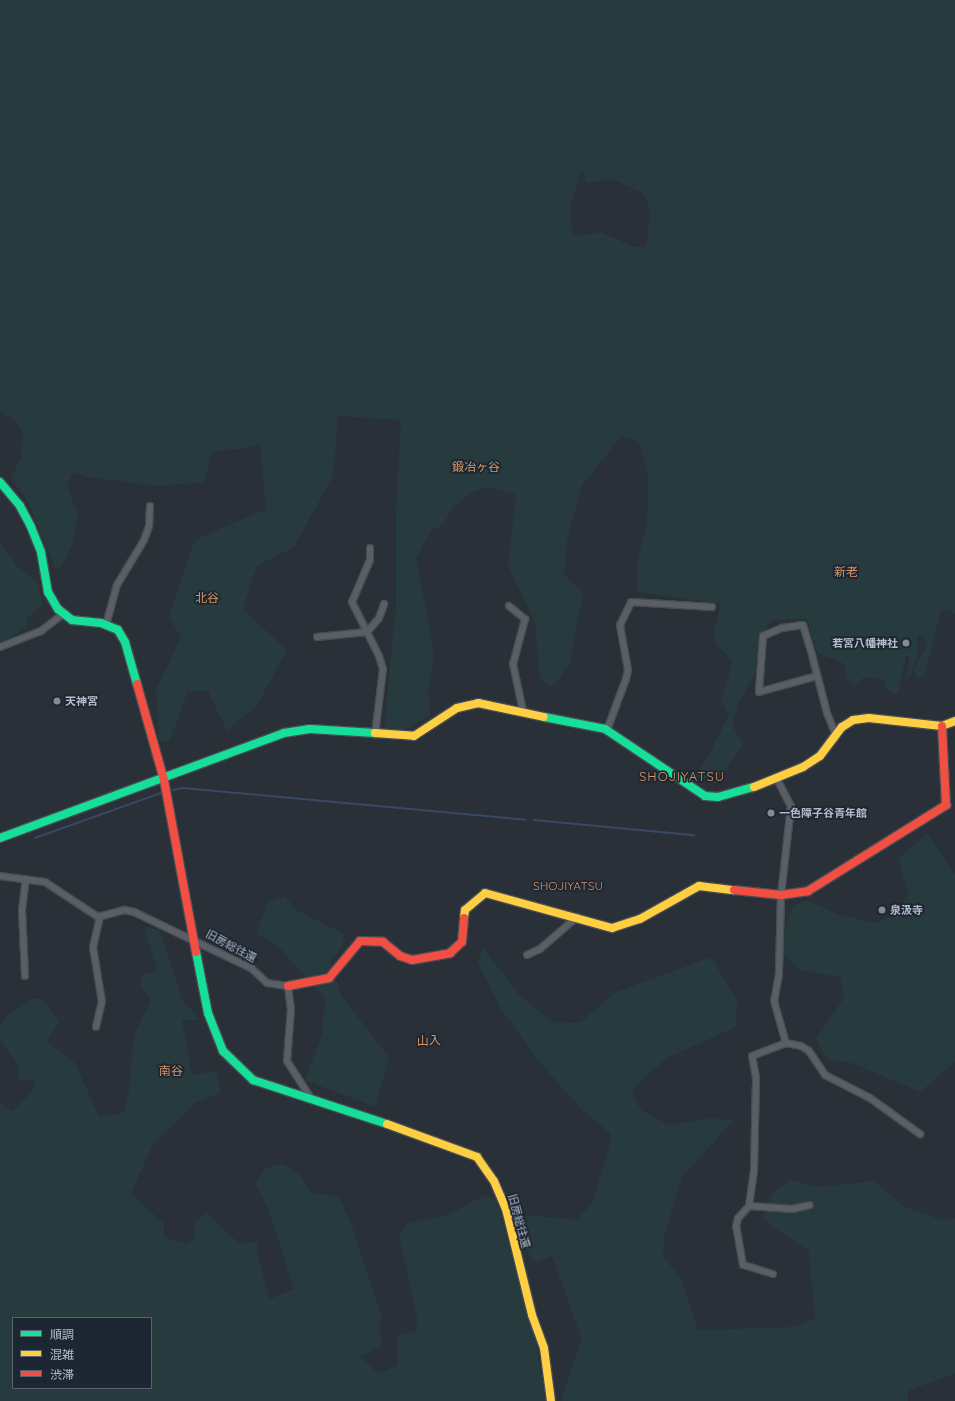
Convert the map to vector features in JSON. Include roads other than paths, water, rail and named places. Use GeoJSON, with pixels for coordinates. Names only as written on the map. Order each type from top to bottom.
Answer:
{"type":"FeatureCollection","features":[{"type":"Feature","properties":{"kind":"street"},"geometry":{"type":"LineString","coordinates":[[0,482],[20,506],[41,552],[48,592],[63,614],[41,632],[0,647]]}},
{"type":"Feature","properties":{"kind":"street"},"geometry":{"type":"LineString","coordinates":[[106,625],[117,585],[144,540],[149,526],[150,506]]}},
{"type":"Feature","properties":{"kind":"street"},"geometry":{"type":"LineString","coordinates":[[370,548],[370,560],[352,602],[367,632],[383,670],[375,735]]}},
{"type":"Feature","properties":{"kind":"street"},"geometry":{"type":"LineString","coordinates":[[607,730],[626,679],[620,625],[631,602],[712,607]]}},
{"type":"Feature","properties":{"kind":"street"},"geometry":{"type":"LineString","coordinates":[[367,632],[384,604]]}},
{"type":"Feature","properties":{"kind":"street"},"geometry":{"type":"LineString","coordinates":[[509,606],[525,619],[513,664],[523,711]]}},
{"type":"Feature","properties":{"kind":"street","name":"旧房総往還"},"geometry":{"type":"LineString","coordinates":[[63,614],[72,620],[106,625],[118,630],[125,642],[164,780],[196,941],[208,1014],[223,1051],[253,1080],[314,1103],[450,1145],[477,1157],[494,1181],[506,1209],[532,1315],[544,1348],[551,1401]]}},
{"type":"Feature","properties":{"kind":"street"},"geometry":{"type":"LineString","coordinates":[[817,676],[759,692],[763,636],[782,628],[803,625],[817,676],[836,735]]}},
{"type":"Feature","properties":{"kind":"street"},"geometry":{"type":"LineString","coordinates":[[317,637],[367,632]]}},
{"type":"Feature","properties":{"kind":"street"},"geometry":{"type":"LineString","coordinates":[[0,838],[164,780],[298,730],[414,736],[457,708],[478,703],[523,711],[607,730],[705,796],[732,794],[803,767],[820,756],[836,735],[853,720],[869,718],[942,726],[955,721]]}},
{"type":"Feature","properties":{"kind":"street"},"geometry":{"type":"LineString","coordinates":[[314,1103],[287,1061],[291,1009],[288,986],[328,978],[360,941],[383,942],[400,956],[412,960],[450,953],[462,942],[465,910],[485,893],[577,917],[606,927],[617,927],[640,919],[699,886],[781,895],[808,891],[946,805],[942,726]]}},
{"type":"Feature","properties":{"kind":"street"},"geometry":{"type":"LineString","coordinates":[[776,777],[791,806],[781,895],[779,974],[774,1001],[786,1043]]}},
{"type":"Feature","properties":{"kind":"street"},"geometry":{"type":"LineString","coordinates":[[0,876],[46,882],[92,914],[100,916],[125,910],[134,912],[175,933],[196,941]]}},
{"type":"Feature","properties":{"kind":"street"},"geometry":{"type":"LineString","coordinates":[[25,976],[22,910],[26,879]]}},
{"type":"Feature","properties":{"kind":"street"},"geometry":{"type":"LineString","coordinates":[[96,1027],[102,1002],[93,947],[100,916]]}},
{"type":"Feature","properties":{"kind":"street"},"geometry":{"type":"LineString","coordinates":[[527,955],[560,933],[577,917]]}},
{"type":"Feature","properties":{"kind":"street","name":"旧房総往還"},"geometry":{"type":"LineString","coordinates":[[196,941],[251,968],[267,983],[288,986]]}},
{"type":"Feature","properties":{"kind":"street"},"geometry":{"type":"LineString","coordinates":[[773,1274],[743,1265],[736,1227],[738,1218],[749,1206],[754,1170],[756,1078],[752,1056],[786,1043],[809,1051],[826,1075],[870,1098],[920,1134]]}},
{"type":"Feature","properties":{"kind":"street"},"geometry":{"type":"LineString","coordinates":[[749,1206],[792,1209],[810,1205]]}},
{"type":"Feature","properties":{"kind":"waterway"},"geometry":{"type":"LineString","coordinates":[[173,790],[183,788],[526,820]]}},
{"type":"Feature","properties":{"kind":"waterway"},"geometry":{"type":"LineString","coordinates":[[35,838],[161,793]]}},
{"type":"Feature","properties":{"kind":"waterway"},"geometry":{"type":"LineString","coordinates":[[534,820],[694,835]]}},
{"type":"Feature","properties":{"kind":"place","name":"若宮八幡神社"},"geometry":{"type":"Point","coordinates":[906,643]}},
{"type":"Feature","properties":{"kind":"place","name":"天神宮"},"geometry":{"type":"Point","coordinates":[57,701]}},
{"type":"Feature","properties":{"kind":"place","name":"一色障子谷青年館"},"geometry":{"type":"Point","coordinates":[771,813]}},
{"type":"Feature","properties":{"kind":"place","name":"泉汲寺"},"geometry":{"type":"Point","coordinates":[882,910]}},
{"type":"Feature","properties":{"kind":"district","name":"鍛冶ヶ谷"},"geometry":{"type":"Point","coordinates":[476,467]}},
{"type":"Feature","properties":{"kind":"district","name":"新老"},"geometry":{"type":"Point","coordinates":[846,572]}},
{"type":"Feature","properties":{"kind":"district","name":"北谷"},"geometry":{"type":"Point","coordinates":[207,598]}},
{"type":"Feature","properties":{"kind":"district","name":"SHOJIYATSU"},"geometry":{"type":"Point","coordinates":[682,776]}},
{"type":"Feature","properties":{"kind":"district","name":"SHOJIYATSU"},"geometry":{"type":"Point","coordinates":[568,886]}},
{"type":"Feature","properties":{"kind":"district","name":"山入"},"geometry":{"type":"Point","coordinates":[429,1041]}},
{"type":"Feature","properties":{"kind":"district","name":"南谷"},"geometry":{"type":"Point","coordinates":[171,1071]}}]}
